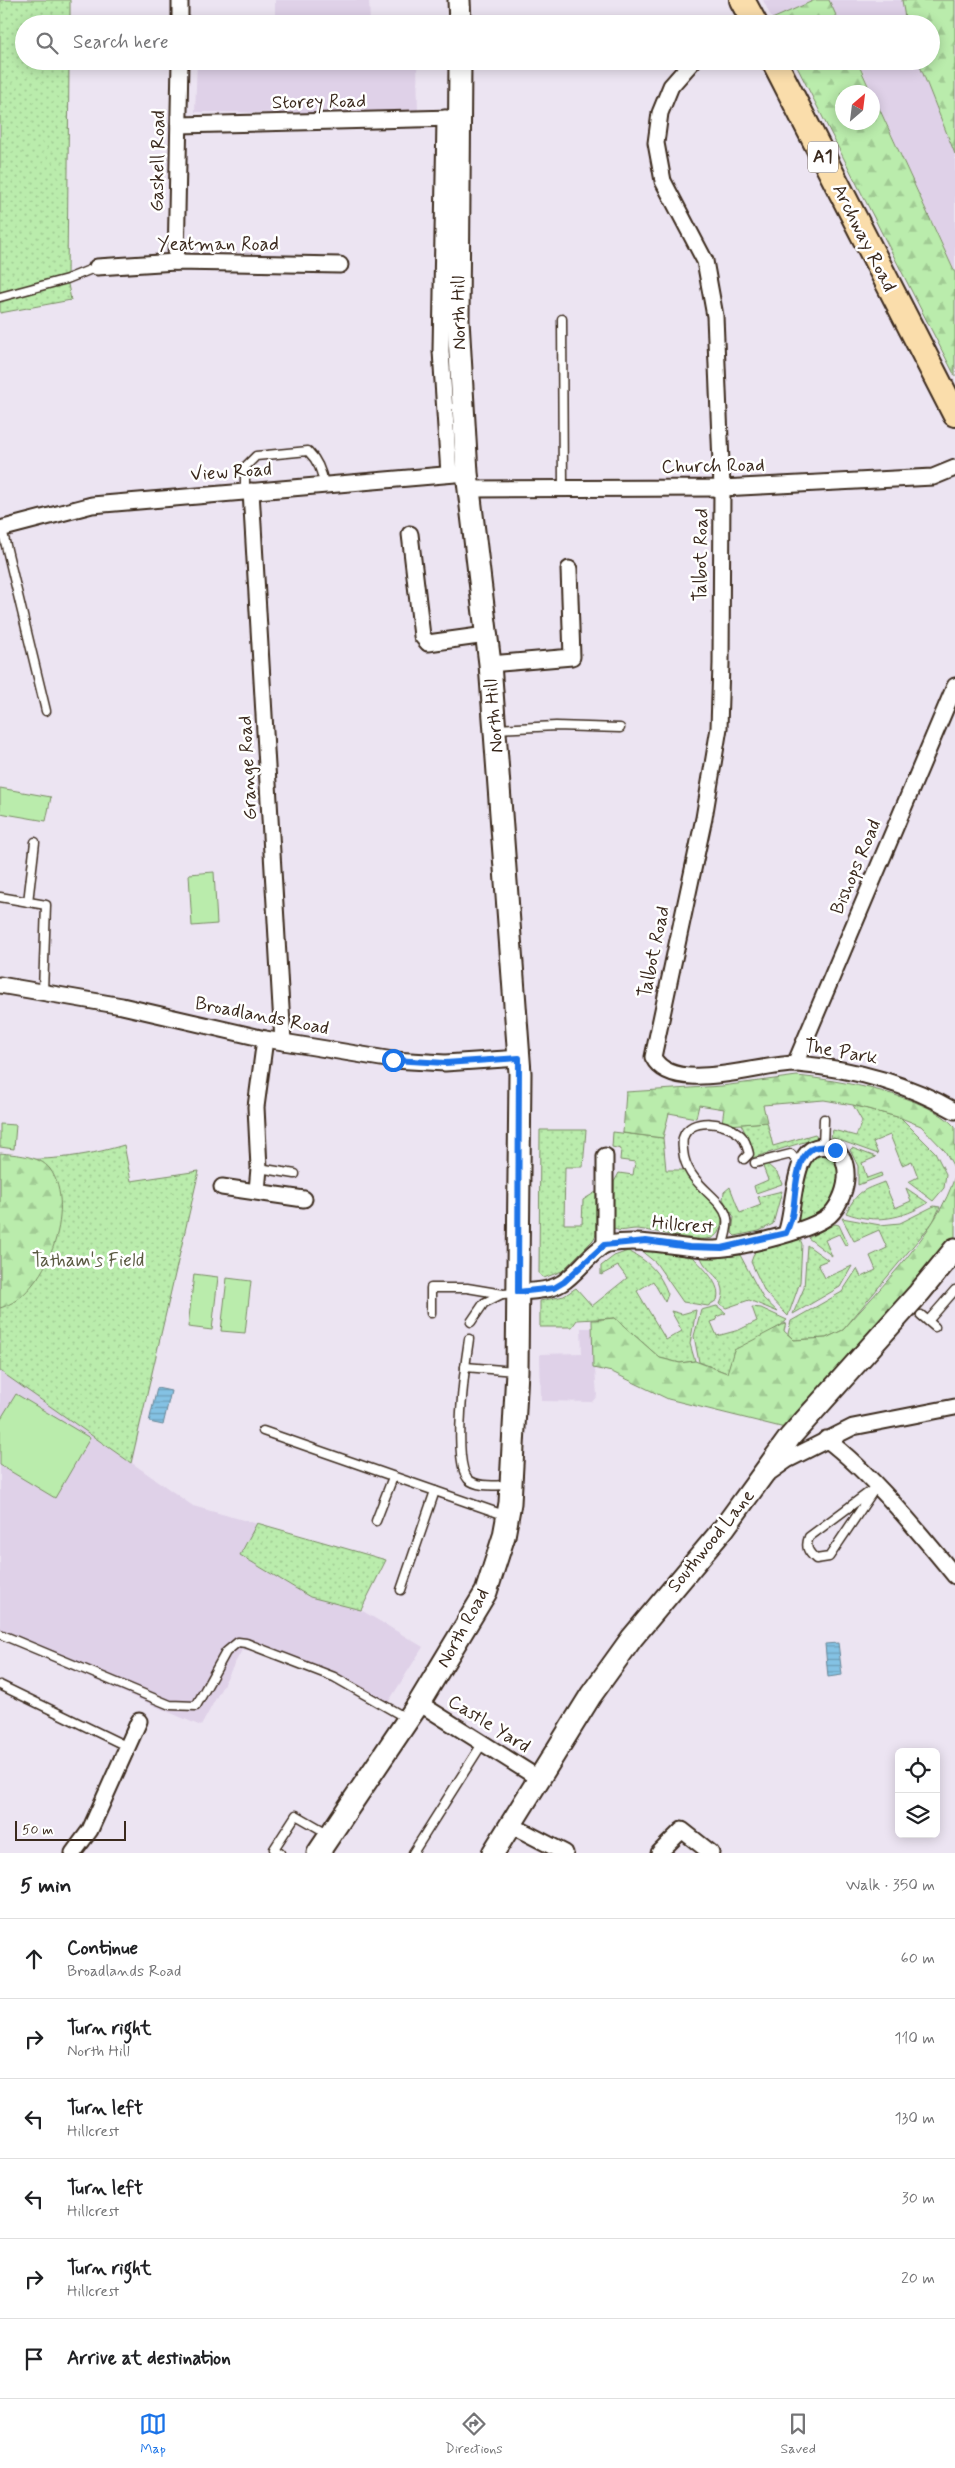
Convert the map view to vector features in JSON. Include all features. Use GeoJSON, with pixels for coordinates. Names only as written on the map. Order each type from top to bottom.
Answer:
{"type":"FeatureCollection","features":[{"type":"Feature","properties":{"kind":"highway"},"geometry":{"type":"LineString","coordinates":[[742,0],[750,15]]}},
{"type":"Feature","properties":{"kind":"highway","name":"Archway Road"},"geometry":{"type":"LineString","coordinates":[[779,70],[955,414]]}},
{"type":"Feature","properties":{"kind":"main road"},"geometry":{"type":"LineString","coordinates":[[459,0],[460,15]]}},
{"type":"Feature","properties":{"kind":"main road","name":"North Hill"},"geometry":{"type":"LineString","coordinates":[[459,70],[452,118],[462,479],[490,664],[519,1058],[511,1293],[516,1371]]}},
{"type":"Feature","properties":{"kind":"main road","name":"Southwood Lane"},"geometry":{"type":"LineString","coordinates":[[493,1853],[591,1694],[632,1638],[724,1528],[790,1437],[919,1293],[955,1249]]}},
{"type":"Feature","properties":{"kind":"main road","name":"North Road"},"geometry":{"type":"LineString","coordinates":[[318,1853],[414,1711],[486,1592],[504,1536],[507,1516],[516,1371]]}},
{"type":"Feature","properties":{"kind":"street"},"geometry":{"type":"LineString","coordinates":[[180,0],[180,15]]}},
{"type":"Feature","properties":{"kind":"street","name":"Gaskell Road"},"geometry":{"type":"LineString","coordinates":[[176,262],[180,70]]}},
{"type":"Feature","properties":{"kind":"street","name":"Talbot Road"},"geometry":{"type":"LineString","coordinates":[[657,1065],[653,1057],[655,1042],[704,818],[719,728],[722,488],[715,316],[705,261],[663,181],[656,143],[660,113],[671,86],[685,70]]}},
{"type":"Feature","properties":{"kind":"street","name":"Storey Road"},"geometry":{"type":"LineString","coordinates":[[180,125],[452,118]]}},
{"type":"Feature","properties":{"kind":"street","name":"Yeatman Road"},"geometry":{"type":"LineString","coordinates":[[97,267],[176,262],[340,265]]}},
{"type":"Feature","properties":{"kind":"street","name":"Church Road"},"geometry":{"type":"LineString","coordinates":[[462,479],[563,489],[722,488],[933,477],[955,468]]}},
{"type":"Feature","properties":{"kind":"street","name":"View Road"},"geometry":{"type":"LineString","coordinates":[[1,529],[92,505],[324,485],[462,479]]}},
{"type":"Feature","properties":{"kind":"street","name":"Grange Road"},"geometry":{"type":"LineString","coordinates":[[248,491],[283,1042]]}},
{"type":"Feature","properties":{"kind":"street"},"geometry":{"type":"LineString","coordinates":[[410,534],[422,636],[428,643],[486,635]]}},
{"type":"Feature","properties":{"kind":"street"},"geometry":{"type":"LineString","coordinates":[[490,664],[572,657],[569,569]]}},
{"type":"Feature","properties":{"kind":"street","name":"Bishops Road"},"geometry":{"type":"LineString","coordinates":[[796,1064],[951,707],[955,686]]}},
{"type":"Feature","properties":{"kind":"street","name":"Broadlands Road"},"geometry":{"type":"LineString","coordinates":[[0,985],[122,1006],[265,1039],[393,1060],[445,1063],[519,1058]]}},
{"type":"Feature","properties":{"kind":"street"},"geometry":{"type":"LineString","coordinates":[[257,1191],[260,1168],[256,1107],[265,1039]]}},
{"type":"Feature","properties":{"kind":"street","name":"The Park"},"geometry":{"type":"LineString","coordinates":[[657,1065],[674,1074],[723,1075],[796,1064],[835,1068],[888,1081],[916,1091],[955,1111]]}},
{"type":"Feature","properties":{"kind":"street"},"geometry":{"type":"LineString","coordinates":[[786,1233],[793,1210],[799,1164],[811,1150],[824,1147]]}},
{"type":"Feature","properties":{"kind":"street","name":"Hillcrest"},"geometry":{"type":"LineString","coordinates":[[604,1245],[646,1241],[689,1247],[722,1248],[803,1229],[827,1218],[843,1194],[847,1170],[845,1162],[835,1150],[824,1147]]}},
{"type":"Feature","properties":{"kind":"street"},"geometry":{"type":"LineString","coordinates":[[511,1293],[547,1290],[564,1282],[604,1245],[605,1156]]}},
{"type":"Feature","properties":{"kind":"street"},"geometry":{"type":"LineString","coordinates":[[222,1187],[304,1198]]}},
{"type":"Feature","properties":{"kind":"street"},"geometry":{"type":"LineString","coordinates":[[758,1482],[787,1460],[853,1427],[909,1418],[955,1407]]}},
{"type":"Feature","properties":{"kind":"street"},"geometry":{"type":"LineString","coordinates":[[826,1439],[876,1487],[927,1542],[955,1576]]}},
{"type":"Feature","properties":{"kind":"street","name":"Castle Yard"},"geometry":{"type":"LineString","coordinates":[[414,1711],[482,1744],[538,1778]]}},
{"type":"Feature","properties":{"kind":"street"},"geometry":{"type":"LineString","coordinates":[[73,1853],[90,1830],[139,1721]]}},
{"type":"Feature","properties":{"kind":"street"},"geometry":{"type":"LineString","coordinates":[[511,1825],[565,1853]]}},
{"type":"Feature","properties":{"kind":"street"},"geometry":{"type":"LineString","coordinates":[[659,1853],[682,1830],[711,1853]]}},
{"type":"Feature","properties":{"kind":"lane"},"geometry":{"type":"LineString","coordinates":[[0,297],[67,279],[97,267]]}},
{"type":"Feature","properties":{"kind":"lane"},"geometry":{"type":"LineString","coordinates":[[562,319],[563,489]]}},
{"type":"Feature","properties":{"kind":"lane"},"geometry":{"type":"LineString","coordinates":[[248,491],[245,467],[256,456],[308,451],[315,458],[322,472],[324,485]]}},
{"type":"Feature","properties":{"kind":"lane"},"geometry":{"type":"LineString","coordinates":[[1,529],[46,711]]}},
{"type":"Feature","properties":{"kind":"lane"},"geometry":{"type":"LineString","coordinates":[[495,729],[556,726],[620,728]]}},
{"type":"Feature","properties":{"kind":"lane"},"geometry":{"type":"LineString","coordinates":[[28,902],[35,842]]}},
{"type":"Feature","properties":{"kind":"lane"},"geometry":{"type":"LineString","coordinates":[[0,897],[46,905],[43,992]]}},
{"type":"Feature","properties":{"kind":"lane"},"geometry":{"type":"LineString","coordinates":[[824,1119],[824,1147]]}},
{"type":"Feature","properties":{"kind":"lane"},"geometry":{"type":"LineString","coordinates":[[722,1248],[727,1220],[725,1212],[721,1205],[698,1185],[690,1173],[685,1162],[682,1139],[687,1130],[694,1125],[703,1123],[725,1127],[738,1133],[743,1138],[748,1154],[744,1159]]}},
{"type":"Feature","properties":{"kind":"lane"},"geometry":{"type":"LineString","coordinates":[[755,1164],[791,1154],[799,1164]]}},
{"type":"Feature","properties":{"kind":"lane"},"geometry":{"type":"LineString","coordinates":[[260,1168],[295,1174]]}},
{"type":"Feature","properties":{"kind":"lane"},"geometry":{"type":"LineString","coordinates":[[431,1313],[431,1288],[467,1288],[511,1293]]}},
{"type":"Feature","properties":{"kind":"lane"},"geometry":{"type":"LineString","coordinates":[[928,1321],[955,1290]]}},
{"type":"Feature","properties":{"kind":"lane"},"geometry":{"type":"LineString","coordinates":[[471,1322],[484,1303],[511,1293]]}},
{"type":"Feature","properties":{"kind":"lane"},"geometry":{"type":"LineString","coordinates":[[921,1315],[935,1327]]}},
{"type":"Feature","properties":{"kind":"lane"},"geometry":{"type":"LineString","coordinates":[[468,1339],[460,1408],[463,1470],[469,1480],[481,1485],[509,1485]]}},
{"type":"Feature","properties":{"kind":"lane"},"geometry":{"type":"LineString","coordinates":[[465,1367],[516,1371]]}},
{"type":"Feature","properties":{"kind":"lane"},"geometry":{"type":"LineString","coordinates":[[263,1431],[507,1516]]}},
{"type":"Feature","properties":{"kind":"lane"},"geometry":{"type":"LineString","coordinates":[[376,1521],[393,1477]]}},
{"type":"Feature","properties":{"kind":"lane"},"geometry":{"type":"LineString","coordinates":[[876,1487],[829,1557],[816,1559],[807,1548],[809,1537],[876,1487]]}},
{"type":"Feature","properties":{"kind":"lane"},"geometry":{"type":"LineString","coordinates":[[401,1590],[435,1491]]}},
{"type":"Feature","properties":{"kind":"lane"},"geometry":{"type":"LineString","coordinates":[[0,1634],[170,1705],[196,1706],[226,1652],[238,1642],[246,1643],[334,1677],[414,1711]]}},
{"type":"Feature","properties":{"kind":"lane"},"geometry":{"type":"LineString","coordinates":[[0,1685],[128,1747]]}},
{"type":"Feature","properties":{"kind":"lane"},"geometry":{"type":"LineString","coordinates":[[413,1853],[482,1744]]}},
{"type":"Feature","properties":{"kind":"lane"},"geometry":{"type":"LineString","coordinates":[[280,1853],[274,1849],[296,1815],[330,1835]]}},
{"type":"Feature","properties":{"kind":"shaded area"},"geometry":{"type":"Polygon","coordinates":[[[275,0],[369,0],[370,15],[275,15],[275,0]]]}},
{"type":"Feature","properties":{"kind":"shaded area"},"geometry":{"type":"Polygon","coordinates":[[[763,0],[815,0],[781,15],[770,15],[763,0]]]}},
{"type":"Feature","properties":{"kind":"shaded area"},"geometry":{"type":"Polygon","coordinates":[[[829,0],[902,0],[904,15],[836,15],[829,0]]]}},
{"type":"Feature","properties":{"kind":"shaded area"},"geometry":{"type":"Polygon","coordinates":[[[197,70],[417,70],[418,114],[195,112],[197,70]]]}},
{"type":"Feature","properties":{"kind":"shaded area"},"geometry":{"type":"Polygon","coordinates":[[[862,70],[922,70],[955,154],[955,272],[880,109],[880,85],[869,85],[862,70]]]}},
{"type":"Feature","properties":{"kind":"shaded area"},"geometry":{"type":"Polygon","coordinates":[[[124,1145],[131,1181],[199,1171],[132,1463],[193,1506],[386,1560],[361,1610],[423,1647],[384,1709],[332,1680],[275,1657],[252,1650],[242,1650],[201,1726],[0,1639],[0,1158],[33,1161],[104,1151],[124,1145]]]}},
{"type":"Feature","properties":{"kind":"shaded area"},"geometry":{"type":"Polygon","coordinates":[[[581,1328],[592,1328],[597,1396],[592,1402],[541,1401],[540,1354],[582,1353],[581,1328]]]}},
{"type":"Feature","properties":{"kind":"green space"},"geometry":{"type":"Polygon","coordinates":[[[0,0],[70,0],[70,15],[15,15],[15,70],[69,70],[67,279],[71,300],[0,313],[0,0]]]}},
{"type":"Feature","properties":{"kind":"green space"},"geometry":{"type":"Polygon","coordinates":[[[815,0],[829,0],[836,15],[781,15],[815,0]]]}},
{"type":"Feature","properties":{"kind":"green space"},"geometry":{"type":"Polygon","coordinates":[[[902,0],[955,0],[955,154],[922,70],[940,70],[940,15],[904,15],[902,0]]]}},
{"type":"Feature","properties":{"kind":"green space"},"geometry":{"type":"Polygon","coordinates":[[[799,70],[861,70],[868,85],[835,85],[835,130],[880,130],[880,110],[955,273],[955,376],[799,70]]]}},
{"type":"Feature","properties":{"kind":"green space"},"geometry":{"type":"Polygon","coordinates":[[[0,788],[51,797],[46,821],[0,813],[0,788]]]}},
{"type":"Feature","properties":{"kind":"green space"},"geometry":{"type":"Polygon","coordinates":[[[214,872],[217,924],[192,926],[189,874],[214,872]]]}},
{"type":"Feature","properties":{"kind":"green space"},"geometry":{"type":"Polygon","coordinates":[[[797,1076],[835,1081],[881,1091],[925,1106],[942,1116],[955,1127],[955,1169],[945,1151],[921,1126],[901,1118],[853,1105],[824,1100],[763,1105],[767,1122],[729,1125],[722,1123],[724,1109],[699,1105],[696,1118],[669,1113],[663,1138],[623,1133],[626,1092],[722,1086],[797,1076]]]}},
{"type":"Feature","properties":{"kind":"green space"},"geometry":{"type":"Polygon","coordinates":[[[853,1105],[901,1118],[935,1152],[946,1174],[944,1188],[933,1201],[908,1182],[918,1177],[912,1161],[902,1165],[890,1135],[873,1142],[878,1154],[831,1137],[833,1130],[856,1136],[862,1121],[853,1105]]]}},
{"type":"Feature","properties":{"kind":"green space"},"geometry":{"type":"Polygon","coordinates":[[[767,1122],[773,1146],[815,1134],[817,1138],[752,1158],[746,1163],[745,1161],[753,1154],[753,1149],[741,1124],[767,1122]]]}},
{"type":"Feature","properties":{"kind":"green space"},"geometry":{"type":"Polygon","coordinates":[[[0,1124],[16,1125],[14,1149],[0,1147],[0,1124]]]}},
{"type":"Feature","properties":{"kind":"green space"},"geometry":{"type":"Polygon","coordinates":[[[540,1130],[586,1130],[583,1167],[565,1167],[564,1224],[582,1224],[583,1200],[596,1192],[596,1235],[593,1240],[562,1271],[544,1278],[539,1274],[540,1130]]]}},
{"type":"Feature","properties":{"kind":"green space"},"geometry":{"type":"Polygon","coordinates":[[[613,1132],[663,1138],[666,1170],[686,1170],[695,1184],[712,1200],[721,1213],[722,1221],[717,1235],[712,1238],[696,1239],[644,1230],[621,1231],[613,1228],[614,1182],[619,1173],[633,1175],[635,1162],[620,1160],[621,1149],[612,1147],[613,1132]]]}},
{"type":"Feature","properties":{"kind":"green space","name":"Tatham's Field"},"geometry":{"type":"Polygon","coordinates":[[[124,1145],[131,1181],[199,1171],[131,1463],[0,1371],[0,1158],[63,1158],[94,1153],[124,1145]]]}},
{"type":"Feature","properties":{"kind":"green space"},"geometry":{"type":"Polygon","coordinates":[[[852,1148],[876,1157],[862,1163],[867,1178],[881,1173],[882,1176],[858,1185],[858,1166],[850,1150],[852,1148]]]}},
{"type":"Feature","properties":{"kind":"green space"},"geometry":{"type":"Polygon","coordinates":[[[0,1153],[27,1156],[45,1164],[50,1169],[58,1186],[60,1205],[59,1227],[53,1248],[43,1269],[31,1286],[17,1300],[0,1308],[0,1153]]]}},
{"type":"Feature","properties":{"kind":"green space"},"geometry":{"type":"Polygon","coordinates":[[[818,1153],[827,1153],[838,1160],[841,1182],[828,1209],[800,1224],[797,1212],[803,1165],[818,1153]]]}},
{"type":"Feature","properties":{"kind":"green space"},"geometry":{"type":"Polygon","coordinates":[[[766,1163],[777,1173],[782,1184],[756,1193],[754,1186],[768,1180],[762,1164],[766,1163]]]}},
{"type":"Feature","properties":{"kind":"green space"},"geometry":{"type":"Polygon","coordinates":[[[955,1176],[955,1241],[785,1428],[668,1399],[612,1372],[593,1368],[592,1320],[615,1318],[660,1358],[680,1363],[695,1361],[727,1373],[734,1350],[786,1323],[784,1331],[794,1340],[826,1338],[843,1330],[907,1258],[936,1217],[955,1176]]]}},
{"type":"Feature","properties":{"kind":"green space"},"geometry":{"type":"Polygon","coordinates":[[[884,1182],[895,1208],[911,1201],[906,1188],[928,1203],[908,1213],[888,1218],[867,1218],[846,1213],[857,1195],[870,1187],[884,1182]]]}},
{"type":"Feature","properties":{"kind":"green space"},"geometry":{"type":"Polygon","coordinates":[[[730,1187],[740,1213],[761,1205],[758,1197],[782,1191],[773,1224],[759,1231],[735,1236],[732,1233],[734,1217],[723,1199],[724,1192],[730,1187]]]}},
{"type":"Feature","properties":{"kind":"green space"},"geometry":{"type":"Polygon","coordinates":[[[934,1206],[940,1207],[933,1222],[843,1330],[826,1338],[794,1340],[788,1334],[791,1321],[842,1292],[857,1269],[861,1277],[876,1270],[870,1256],[887,1248],[879,1230],[854,1241],[842,1218],[880,1225],[900,1223],[934,1206]]]}},
{"type":"Feature","properties":{"kind":"green space"},"geometry":{"type":"Polygon","coordinates":[[[835,1224],[839,1225],[848,1244],[845,1245],[839,1234],[825,1240],[832,1256],[808,1238],[835,1224]]]}},
{"type":"Feature","properties":{"kind":"green space"},"geometry":{"type":"Polygon","coordinates":[[[800,1239],[802,1244],[800,1282],[788,1316],[765,1292],[751,1262],[755,1251],[800,1239]]]}},
{"type":"Feature","properties":{"kind":"green space"},"geometry":{"type":"Polygon","coordinates":[[[807,1245],[828,1260],[818,1264],[825,1278],[852,1266],[840,1287],[793,1314],[804,1288],[807,1245]]]}},
{"type":"Feature","properties":{"kind":"green space"},"geometry":{"type":"Polygon","coordinates":[[[639,1249],[693,1257],[714,1282],[718,1294],[717,1300],[708,1306],[683,1302],[656,1263],[639,1249]]]}},
{"type":"Feature","properties":{"kind":"green space"},"geometry":{"type":"Polygon","coordinates":[[[628,1251],[653,1268],[668,1294],[665,1302],[653,1281],[637,1291],[666,1340],[682,1331],[671,1311],[682,1314],[696,1310],[690,1344],[695,1361],[680,1363],[660,1358],[615,1318],[577,1320],[572,1327],[540,1327],[540,1301],[564,1296],[576,1288],[592,1306],[627,1278],[618,1266],[601,1275],[601,1266],[614,1256],[628,1251]]]}},
{"type":"Feature","properties":{"kind":"green space"},"geometry":{"type":"Polygon","coordinates":[[[740,1255],[763,1298],[778,1312],[749,1300],[726,1308],[720,1304],[723,1296],[721,1283],[701,1257],[717,1258],[740,1255]]]}},
{"type":"Feature","properties":{"kind":"green space"},"geometry":{"type":"Polygon","coordinates":[[[194,1274],[218,1277],[212,1330],[188,1327],[194,1274]]]}},
{"type":"Feature","properties":{"kind":"green space"},"geometry":{"type":"Polygon","coordinates":[[[227,1278],[251,1281],[245,1333],[221,1331],[227,1278]]]}},
{"type":"Feature","properties":{"kind":"green space"},"geometry":{"type":"Polygon","coordinates":[[[717,1306],[726,1313],[716,1317],[717,1320],[711,1322],[717,1336],[739,1330],[757,1321],[752,1307],[761,1308],[787,1320],[727,1373],[699,1362],[694,1336],[701,1310],[717,1306]]]}},
{"type":"Feature","properties":{"kind":"green space"},"geometry":{"type":"Polygon","coordinates":[[[16,1394],[90,1438],[55,1498],[0,1465],[0,1420],[16,1394]]]}},
{"type":"Feature","properties":{"kind":"green space"},"geometry":{"type":"Polygon","coordinates":[[[257,1523],[386,1560],[361,1610],[310,1597],[240,1555],[257,1523]]]}},
{"type":"Feature","properties":{"kind":"water"},"geometry":{"type":"Polygon","coordinates":[[[157,1388],[171,1391],[163,1425],[149,1422],[157,1388]]]}},
{"type":"Feature","properties":{"kind":"water"},"geometry":{"type":"Polygon","coordinates":[[[838,1643],[842,1675],[828,1677],[825,1644],[838,1643]]]}},
{"type":"Feature","properties":{"kind":"route"},"geometry":{"type":"LineString","coordinates":[[393,1060],[445,1063],[519,1058],[518,1292],[554,1288],[574,1275],[604,1245],[646,1241],[706,1249],[722,1248],[786,1233],[793,1210],[799,1164],[811,1150],[819,1147],[828,1147],[835,1150]]}}]}
